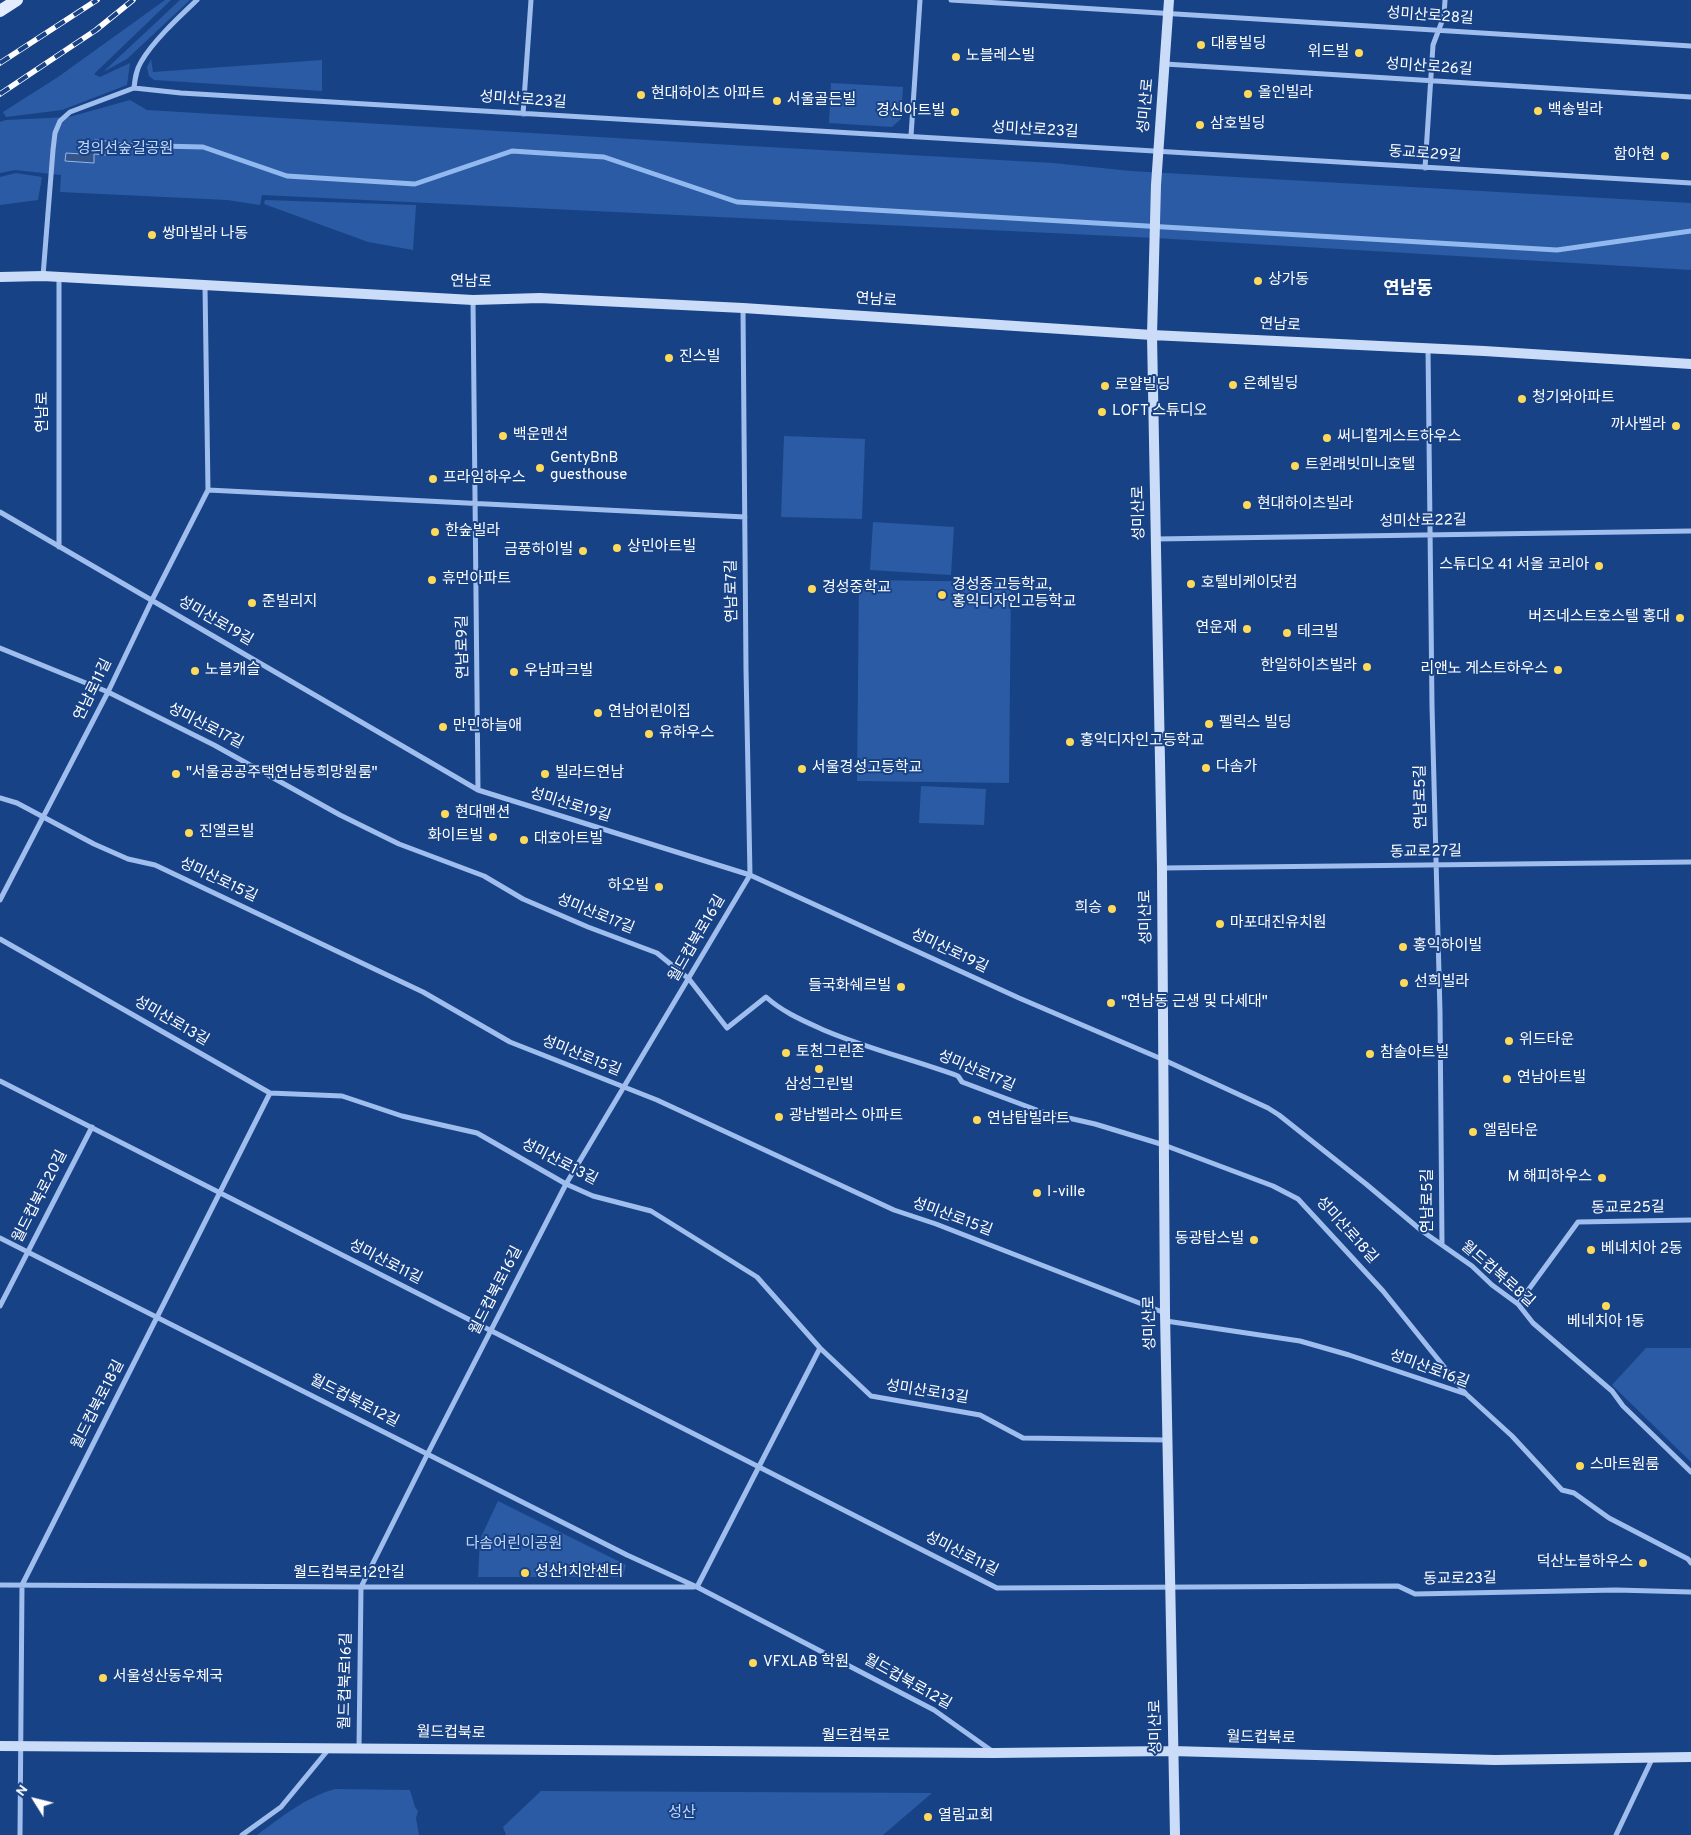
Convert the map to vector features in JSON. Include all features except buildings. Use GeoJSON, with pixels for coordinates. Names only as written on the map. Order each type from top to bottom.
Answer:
{"type":"FeatureCollection","features":[{"type":"Feature","properties":{"kind":"main road"},"geometry":{"type":"LineString","coordinates":[[0,11],[17,0]]}},
{"type":"Feature","properties":{"kind":"street"},"geometry":{"type":"LineString","coordinates":[[43,276],[54,142],[55,133],[60,121],[70,112],[134,88],[135,76],[140,62],[197,0]]}},
{"type":"Feature","properties":{"kind":"street"},"geometry":{"type":"LineString","coordinates":[[523,114],[531,0]]}},
{"type":"Feature","properties":{"kind":"street"},"geometry":{"type":"LineString","coordinates":[[911,136],[920,0]]}},
{"type":"Feature","properties":{"kind":"street","name":"성미산로28길"},"geometry":{"type":"LineString","coordinates":[[951,0],[1691,46]]}},
{"type":"Feature","properties":{"kind":"street","name":"성미산로"},"geometry":{"type":"LineString","coordinates":[[1169,0],[1158,151],[1152,335],[1162,868],[1166,1317],[1172,1751],[1175,1835]]}},
{"type":"Feature","properties":{"kind":"street"},"geometry":{"type":"LineString","coordinates":[[1425,168],[1433,45],[1444,16],[1444,0]]}},
{"type":"Feature","properties":{"kind":"street","name":"성미산로26길"},"geometry":{"type":"LineString","coordinates":[[1165,64],[1691,97]]}},
{"type":"Feature","properties":{"kind":"street","name":"성미산로23길"},"geometry":{"type":"LineString","coordinates":[[134,88],[181,93],[1158,151]]}},
{"type":"Feature","properties":{"kind":"street","name":"동교로29길"},"geometry":{"type":"LineString","coordinates":[[1158,151],[1691,184]]}},
{"type":"Feature","properties":{"kind":"street","name":"연남로"},"geometry":{"type":"LineString","coordinates":[[0,276],[59,276],[473,300],[540,298],[744,308],[1152,335],[1428,348],[1691,364]]}},
{"type":"Feature","properties":{"kind":"street","name":"연남로"},"geometry":{"type":"LineString","coordinates":[[59,276],[59,546]]}},
{"type":"Feature","properties":{"kind":"street","name":"연남로11길"},"geometry":{"type":"LineString","coordinates":[[0,900],[108,692],[208,490],[205,285]]}},
{"type":"Feature","properties":{"kind":"street","name":"연남로9길"},"geometry":{"type":"LineString","coordinates":[[473,300],[478,790]]}},
{"type":"Feature","properties":{"kind":"street","name":"연남로7길"},"geometry":{"type":"LineString","coordinates":[[744,308],[750,875]]}},
{"type":"Feature","properties":{"kind":"street","name":"연남로5길"},"geometry":{"type":"LineString","coordinates":[[1428,348],[1442,1245]]}},
{"type":"Feature","properties":{"kind":"street"},"geometry":{"type":"LineString","coordinates":[[208,490],[745,517]]}},
{"type":"Feature","properties":{"kind":"street","name":"성미산로19길"},"geometry":{"type":"LineString","coordinates":[[0,512],[478,790],[750,875],[1019,998],[1164,1060]]}},
{"type":"Feature","properties":{"kind":"street","name":"성미산로22길"},"geometry":{"type":"LineString","coordinates":[[1156,539],[1691,530]]}},
{"type":"Feature","properties":{"kind":"street","name":"성미산로17길"},"geometry":{"type":"LineString","coordinates":[[0,648],[108,692],[214,745],[340,815],[399,844],[484,876],[523,899],[657,953],[689,979],[727,1028],[766,997],[791,1016],[852,1042],[958,1076],[962,1082],[1042,1112],[1095,1124],[1164,1145]]}},
{"type":"Feature","properties":{"kind":"street","name":"성미산로15길"},"geometry":{"type":"LineString","coordinates":[[0,798],[17,803],[94,844],[128,859],[155,865],[339,951],[423,992],[510,1042],[657,1100],[894,1210],[969,1237],[1166,1317]]}},
{"type":"Feature","properties":{"kind":"street","name":"동교로27길"},"geometry":{"type":"LineString","coordinates":[[1162,868],[1691,862]]}},
{"type":"Feature","properties":{"kind":"street","name":"월드컵북로16길"},"geometry":{"type":"LineString","coordinates":[[359,1748],[361,1587],[566,1184],[750,875]]}},
{"type":"Feature","properties":{"kind":"street","name":"성미산로13길"},"geometry":{"type":"LineString","coordinates":[[0,939],[270,1093],[342,1096],[402,1116],[477,1133],[566,1184],[593,1196],[651,1211],[757,1277],[820,1348],[875,1398],[980,1414],[1023,1438],[1168,1440]]}},
{"type":"Feature","properties":{"kind":"street","name":"월드컵북로8길"},"geometry":{"type":"LineString","coordinates":[[1164,1060],[1278,1115],[1366,1184],[1422,1232],[1472,1266],[1492,1285],[1518,1304],[1533,1323],[1612,1391],[1623,1406],[1691,1472]]}},
{"type":"Feature","properties":{"kind":"street","name":"성미산로11길"},"geometry":{"type":"LineString","coordinates":[[0,1080],[997,1588],[1171,1587]]}},
{"type":"Feature","properties":{"kind":"street","name":"월드컵북로18길"},"geometry":{"type":"LineString","coordinates":[[21,1747],[22,1585],[270,1093]]}},
{"type":"Feature","properties":{"kind":"street","name":"월드컵북로20길"},"geometry":{"type":"LineString","coordinates":[[0,1306],[92,1127]]}},
{"type":"Feature","properties":{"kind":"street","name":"성미산로18길"},"geometry":{"type":"LineString","coordinates":[[1164,1145],[1265,1183],[1298,1199],[1383,1291],[1466,1394]]}},
{"type":"Feature","properties":{"kind":"street","name":"동교로25길"},"geometry":{"type":"LineString","coordinates":[[1518,1304],[1578,1222],[1691,1220]]}},
{"type":"Feature","properties":{"kind":"street","name":"월드컵북로12길"},"geometry":{"type":"LineString","coordinates":[[0,1238],[627,1555],[697,1587],[934,1710],[994,1753]]}},
{"type":"Feature","properties":{"kind":"street","name":"성미산로16길"},"geometry":{"type":"LineString","coordinates":[[1166,1317],[1300,1341],[1349,1355],[1466,1394],[1512,1436],[1562,1490],[1574,1493],[1610,1518],[1688,1558],[1691,1563]]}},
{"type":"Feature","properties":{"kind":"street"},"geometry":{"type":"LineString","coordinates":[[697,1587],[820,1348]]}},
{"type":"Feature","properties":{"kind":"street","name":"월드컵북로12안길"},"geometry":{"type":"LineString","coordinates":[[0,1585],[697,1587]]}},
{"type":"Feature","properties":{"kind":"street","name":"동교로23길"},"geometry":{"type":"LineString","coordinates":[[1171,1587],[1398,1586],[1415,1594],[1616,1590],[1691,1592]]}},
{"type":"Feature","properties":{"kind":"street","name":"월드컵북로"},"geometry":{"type":"LineString","coordinates":[[0,1746],[994,1753],[1172,1751],[1495,1760],[1691,1757]]}},
{"type":"Feature","properties":{"kind":"street"},"geometry":{"type":"LineString","coordinates":[[20,1835],[21,1747]]}},
{"type":"Feature","properties":{"kind":"street"},"geometry":{"type":"LineString","coordinates":[[242,1835],[281,1807],[329,1748]]}},
{"type":"Feature","properties":{"kind":"street"},"geometry":{"type":"LineString","coordinates":[[1616,1835],[1653,1757]]}},
{"type":"Feature","properties":{"kind":"green space"},"geometry":{"type":"Polygon","coordinates":[[[165,0],[171,0],[94,74],[100,77],[130,63],[127,85],[62,110],[6,117],[3,112],[58,77],[165,0]]]}},
{"type":"Feature","properties":{"kind":"green space"},"geometry":{"type":"Polygon","coordinates":[[[180,0],[190,0],[127,59],[103,72],[180,0]]]}},
{"type":"Feature","properties":{"kind":"green space"},"geometry":{"type":"Polygon","coordinates":[[[151,59],[153,72],[322,60],[322,91],[154,80],[149,76],[147,67],[151,59]]]}},
{"type":"Feature","properties":{"kind":"green space"},"geometry":{"type":"Polygon","coordinates":[[[831,83],[903,87],[901,119],[892,127],[829,123],[831,83]]]}},
{"type":"Feature","properties":{"kind":"green space","name":"경의선숲길공원"},"geometry":{"type":"Polygon","coordinates":[[[130,100],[147,110],[1053,163],[1131,171],[1691,203],[1691,270],[1155,238],[262,195],[260,205],[227,200],[60,192],[61,175],[15,170],[0,173],[0,122],[6,120],[69,117],[130,100]]]}},
{"type":"Feature","properties":{"kind":"green space"},"geometry":{"type":"Polygon","coordinates":[[[16,173],[42,177],[38,200],[0,205],[0,177],[16,173]]]}},
{"type":"Feature","properties":{"kind":"green space"},"geometry":{"type":"Polygon","coordinates":[[[265,200],[416,205],[413,250],[368,242],[264,204],[265,200]]]}},
{"type":"Feature","properties":{"kind":"green space"},"geometry":{"type":"Polygon","coordinates":[[[784,436],[865,439],[862,519],[781,517],[784,436]]]}},
{"type":"Feature","properties":{"kind":"green space"},"geometry":{"type":"Polygon","coordinates":[[[873,522],[954,527],[951,575],[870,570],[873,522]]]}},
{"type":"Feature","properties":{"kind":"green space"},"geometry":{"type":"Polygon","coordinates":[[[859,580],[1011,582],[1009,783],[857,781],[859,580]]]}},
{"type":"Feature","properties":{"kind":"green space"},"geometry":{"type":"Polygon","coordinates":[[[921,786],[986,789],[984,825],[919,823],[921,786]]]}},
{"type":"Feature","properties":{"kind":"green space"},"geometry":{"type":"Polygon","coordinates":[[[1646,1348],[1691,1348],[1691,1462],[1612,1385],[1646,1348]]]}},
{"type":"Feature","properties":{"kind":"green space","name":"다솜어린이공원"},"geometry":{"type":"Polygon","coordinates":[[[498,1501],[626,1565],[623,1577],[478,1577],[480,1539],[498,1501]]]}},
{"type":"Feature","properties":{"kind":"green space"},"geometry":{"type":"Polygon","coordinates":[[[335,1789],[410,1790],[418,1811],[416,1818],[419,1835],[257,1835],[284,1815],[314,1797],[335,1789]]]}},
{"type":"Feature","properties":{"kind":"green space","name":"성산"},"geometry":{"type":"Polygon","coordinates":[[[541,1791],[932,1793],[883,1835],[506,1835],[503,1827],[541,1791]]]}},
{"type":"Feature","properties":{"kind":"shaded area"},"geometry":{"type":"Polygon","coordinates":[[[95,140],[117,142],[117,148],[106,147],[106,155],[94,154],[94,163],[65,161],[66,153],[82,154],[83,146],[94,147],[95,140]]]}},
{"type":"Feature","properties":{"kind":"waterway"},"geometry":{"type":"LineString","coordinates":[[117,145],[203,147],[287,176],[415,184],[512,151],[604,157],[737,202],[1557,250],[1691,231]]}},
{"type":"Feature","properties":{"kind":"railway"},"geometry":{"type":"LineString","coordinates":[[0,63],[97,0]]}},
{"type":"Feature","properties":{"kind":"railway"},"geometry":{"type":"LineString","coordinates":[[0,94],[96,30],[133,0]]}},
{"type":"Feature","properties":{"kind":"place","name":"대룡빌딩"},"geometry":{"type":"Point","coordinates":[1201,45]}},
{"type":"Feature","properties":{"kind":"place","name":"위드빌"},"geometry":{"type":"Point","coordinates":[1359,53]}},
{"type":"Feature","properties":{"kind":"place","name":"노블레스빌"},"geometry":{"type":"Point","coordinates":[956,57]}},
{"type":"Feature","properties":{"kind":"place","name":"올인빌라"},"geometry":{"type":"Point","coordinates":[1248,94]}},
{"type":"Feature","properties":{"kind":"place","name":"현대하이츠 아파트"},"geometry":{"type":"Point","coordinates":[641,95]}},
{"type":"Feature","properties":{"kind":"place","name":"서울골든빌"},"geometry":{"type":"Point","coordinates":[777,101]}},
{"type":"Feature","properties":{"kind":"place","name":"백송빌라"},"geometry":{"type":"Point","coordinates":[1538,111]}},
{"type":"Feature","properties":{"kind":"place","name":"경신아트빌"},"geometry":{"type":"Point","coordinates":[955,112]}},
{"type":"Feature","properties":{"kind":"place","name":"삼호빌딩"},"geometry":{"type":"Point","coordinates":[1200,125]}},
{"type":"Feature","properties":{"kind":"place","name":"함아현"},"geometry":{"type":"Point","coordinates":[1665,156]}},
{"type":"Feature","properties":{"kind":"place","name":"쌍마빌라 나동"},"geometry":{"type":"Point","coordinates":[152,235]}},
{"type":"Feature","properties":{"kind":"place","name":"상가동"},"geometry":{"type":"Point","coordinates":[1258,281]}},
{"type":"Feature","properties":{"kind":"place","name":"진스빌"},"geometry":{"type":"Point","coordinates":[669,358]}},
{"type":"Feature","properties":{"kind":"place","name":"은혜빌딩"},"geometry":{"type":"Point","coordinates":[1233,385]}},
{"type":"Feature","properties":{"kind":"place","name":"로얄빌딩"},"geometry":{"type":"Point","coordinates":[1105,386]}},
{"type":"Feature","properties":{"kind":"place","name":"청기와아파트"},"geometry":{"type":"Point","coordinates":[1522,399]}},
{"type":"Feature","properties":{"kind":"place","name":"LOFT 스튜디오"},"geometry":{"type":"Point","coordinates":[1102,412]}},
{"type":"Feature","properties":{"kind":"place","name":"까사벨라"},"geometry":{"type":"Point","coordinates":[1676,426]}},
{"type":"Feature","properties":{"kind":"place","name":"백운맨션"},"geometry":{"type":"Point","coordinates":[503,436]}},
{"type":"Feature","properties":{"kind":"place","name":"써니힐게스트하우스"},"geometry":{"type":"Point","coordinates":[1327,438]}},
{"type":"Feature","properties":{"kind":"place","name":"트윈래빗미니호텔"},"geometry":{"type":"Point","coordinates":[1295,466]}},
{"type":"Feature","properties":{"kind":"place","name":"GentyBnB guesthouse"},"geometry":{"type":"Point","coordinates":[540,468]}},
{"type":"Feature","properties":{"kind":"place","name":"프라임하우스"},"geometry":{"type":"Point","coordinates":[433,479]}},
{"type":"Feature","properties":{"kind":"place","name":"현대하이츠빌라"},"geometry":{"type":"Point","coordinates":[1247,505]}},
{"type":"Feature","properties":{"kind":"place","name":"한숲빌라"},"geometry":{"type":"Point","coordinates":[435,532]}},
{"type":"Feature","properties":{"kind":"place","name":"상민아트빌"},"geometry":{"type":"Point","coordinates":[617,548]}},
{"type":"Feature","properties":{"kind":"place","name":"금풍하이빌"},"geometry":{"type":"Point","coordinates":[583,551]}},
{"type":"Feature","properties":{"kind":"place","name":"스튜디오 41 서올 코리아"},"geometry":{"type":"Point","coordinates":[1599,566]}},
{"type":"Feature","properties":{"kind":"place","name":"휴먼아파트"},"geometry":{"type":"Point","coordinates":[432,580]}},
{"type":"Feature","properties":{"kind":"place","name":"호텔비케이닷컴"},"geometry":{"type":"Point","coordinates":[1191,584]}},
{"type":"Feature","properties":{"kind":"place","name":"경성중학교"},"geometry":{"type":"Point","coordinates":[812,589]}},
{"type":"Feature","properties":{"kind":"place","name":"경성중고등학교, 홍익디자인고등학교"},"geometry":{"type":"Point","coordinates":[942,595]}},
{"type":"Feature","properties":{"kind":"place","name":"준빌리지"},"geometry":{"type":"Point","coordinates":[252,603]}},
{"type":"Feature","properties":{"kind":"place","name":"버즈네스트호스텔 홍대"},"geometry":{"type":"Point","coordinates":[1680,618]}},
{"type":"Feature","properties":{"kind":"place","name":"연운재"},"geometry":{"type":"Point","coordinates":[1247,629]}},
{"type":"Feature","properties":{"kind":"place","name":"테크빌"},"geometry":{"type":"Point","coordinates":[1287,633]}},
{"type":"Feature","properties":{"kind":"place","name":"한일하이츠빌라"},"geometry":{"type":"Point","coordinates":[1367,667]}},
{"type":"Feature","properties":{"kind":"place","name":"리앤노 게스트하우스"},"geometry":{"type":"Point","coordinates":[1558,670]}},
{"type":"Feature","properties":{"kind":"place","name":"노블캐슬"},"geometry":{"type":"Point","coordinates":[195,671]}},
{"type":"Feature","properties":{"kind":"place","name":"우남파크빌"},"geometry":{"type":"Point","coordinates":[514,672]}},
{"type":"Feature","properties":{"kind":"place","name":"연남어린이집"},"geometry":{"type":"Point","coordinates":[598,713]}},
{"type":"Feature","properties":{"kind":"place","name":"펠릭스 빌딩"},"geometry":{"type":"Point","coordinates":[1209,724]}},
{"type":"Feature","properties":{"kind":"place","name":"만민하늘애"},"geometry":{"type":"Point","coordinates":[443,727]}},
{"type":"Feature","properties":{"kind":"place","name":"유하우스"},"geometry":{"type":"Point","coordinates":[649,734]}},
{"type":"Feature","properties":{"kind":"place","name":"홍익디자인고등학교"},"geometry":{"type":"Point","coordinates":[1070,742]}},
{"type":"Feature","properties":{"kind":"place","name":"다솜가"},"geometry":{"type":"Point","coordinates":[1206,768]}},
{"type":"Feature","properties":{"kind":"place","name":"서울경성고등학교"},"geometry":{"type":"Point","coordinates":[802,769]}},
{"type":"Feature","properties":{"kind":"place","name":"\"서울공공주택연남동희망원룸\""},"geometry":{"type":"Point","coordinates":[176,774]}},
{"type":"Feature","properties":{"kind":"place","name":"빌라드연남"},"geometry":{"type":"Point","coordinates":[545,774]}},
{"type":"Feature","properties":{"kind":"place","name":"현대맨션"},"geometry":{"type":"Point","coordinates":[445,814]}},
{"type":"Feature","properties":{"kind":"place","name":"진엘르빌"},"geometry":{"type":"Point","coordinates":[189,833]}},
{"type":"Feature","properties":{"kind":"place","name":"화이트빌"},"geometry":{"type":"Point","coordinates":[493,837]}},
{"type":"Feature","properties":{"kind":"place","name":"대호아트빌"},"geometry":{"type":"Point","coordinates":[524,840]}},
{"type":"Feature","properties":{"kind":"place","name":"하오빌"},"geometry":{"type":"Point","coordinates":[659,887]}},
{"type":"Feature","properties":{"kind":"place","name":"희승"},"geometry":{"type":"Point","coordinates":[1112,909]}},
{"type":"Feature","properties":{"kind":"place","name":"마포대진유치원"},"geometry":{"type":"Point","coordinates":[1220,924]}},
{"type":"Feature","properties":{"kind":"place","name":"홍익하이빌"},"geometry":{"type":"Point","coordinates":[1403,947]}},
{"type":"Feature","properties":{"kind":"place","name":"선희빌라"},"geometry":{"type":"Point","coordinates":[1404,983]}},
{"type":"Feature","properties":{"kind":"place","name":"들국화쉐르빌"},"geometry":{"type":"Point","coordinates":[901,987]}},
{"type":"Feature","properties":{"kind":"place","name":"\"연남동 근생 및 다세대\""},"geometry":{"type":"Point","coordinates":[1111,1003]}},
{"type":"Feature","properties":{"kind":"place","name":"위드타운"},"geometry":{"type":"Point","coordinates":[1509,1041]}},
{"type":"Feature","properties":{"kind":"place","name":"토천그린존"},"geometry":{"type":"Point","coordinates":[786,1053]}},
{"type":"Feature","properties":{"kind":"place","name":"참솔아트빌"},"geometry":{"type":"Point","coordinates":[1370,1054]}},
{"type":"Feature","properties":{"kind":"place","name":"삼성그린빌"},"geometry":{"type":"Point","coordinates":[819,1069]}},
{"type":"Feature","properties":{"kind":"place","name":"연남아트빌"},"geometry":{"type":"Point","coordinates":[1507,1079]}},
{"type":"Feature","properties":{"kind":"place","name":"광남벨라스 아파트"},"geometry":{"type":"Point","coordinates":[779,1117]}},
{"type":"Feature","properties":{"kind":"place","name":"연남탑빌라트"},"geometry":{"type":"Point","coordinates":[977,1120]}},
{"type":"Feature","properties":{"kind":"place","name":"엘림타운"},"geometry":{"type":"Point","coordinates":[1473,1132]}},
{"type":"Feature","properties":{"kind":"place","name":"M 해피하우스"},"geometry":{"type":"Point","coordinates":[1602,1178]}},
{"type":"Feature","properties":{"kind":"place","name":"I-ville"},"geometry":{"type":"Point","coordinates":[1037,1193]}},
{"type":"Feature","properties":{"kind":"place","name":"동광탑스빌"},"geometry":{"type":"Point","coordinates":[1254,1240]}},
{"type":"Feature","properties":{"kind":"place","name":"베네치아 2동"},"geometry":{"type":"Point","coordinates":[1591,1250]}},
{"type":"Feature","properties":{"kind":"place","name":"베네치아 1동"},"geometry":{"type":"Point","coordinates":[1606,1306]}},
{"type":"Feature","properties":{"kind":"place","name":"스마트원룸"},"geometry":{"type":"Point","coordinates":[1580,1466]}},
{"type":"Feature","properties":{"kind":"place","name":"덕산노블하우스"},"geometry":{"type":"Point","coordinates":[1643,1563]}},
{"type":"Feature","properties":{"kind":"place","name":"성산1치안센터"},"geometry":{"type":"Point","coordinates":[525,1573]}},
{"type":"Feature","properties":{"kind":"place","name":"VFXLAB 학원"},"geometry":{"type":"Point","coordinates":[753,1663]}},
{"type":"Feature","properties":{"kind":"place","name":"서울성산동우체국"},"geometry":{"type":"Point","coordinates":[103,1678]}},
{"type":"Feature","properties":{"kind":"place","name":"열림교회"},"geometry":{"type":"Point","coordinates":[928,1817]}},
{"type":"Feature","properties":{"kind":"district","name":"연남동"},"geometry":{"type":"Point","coordinates":[1408,290]}}]}
